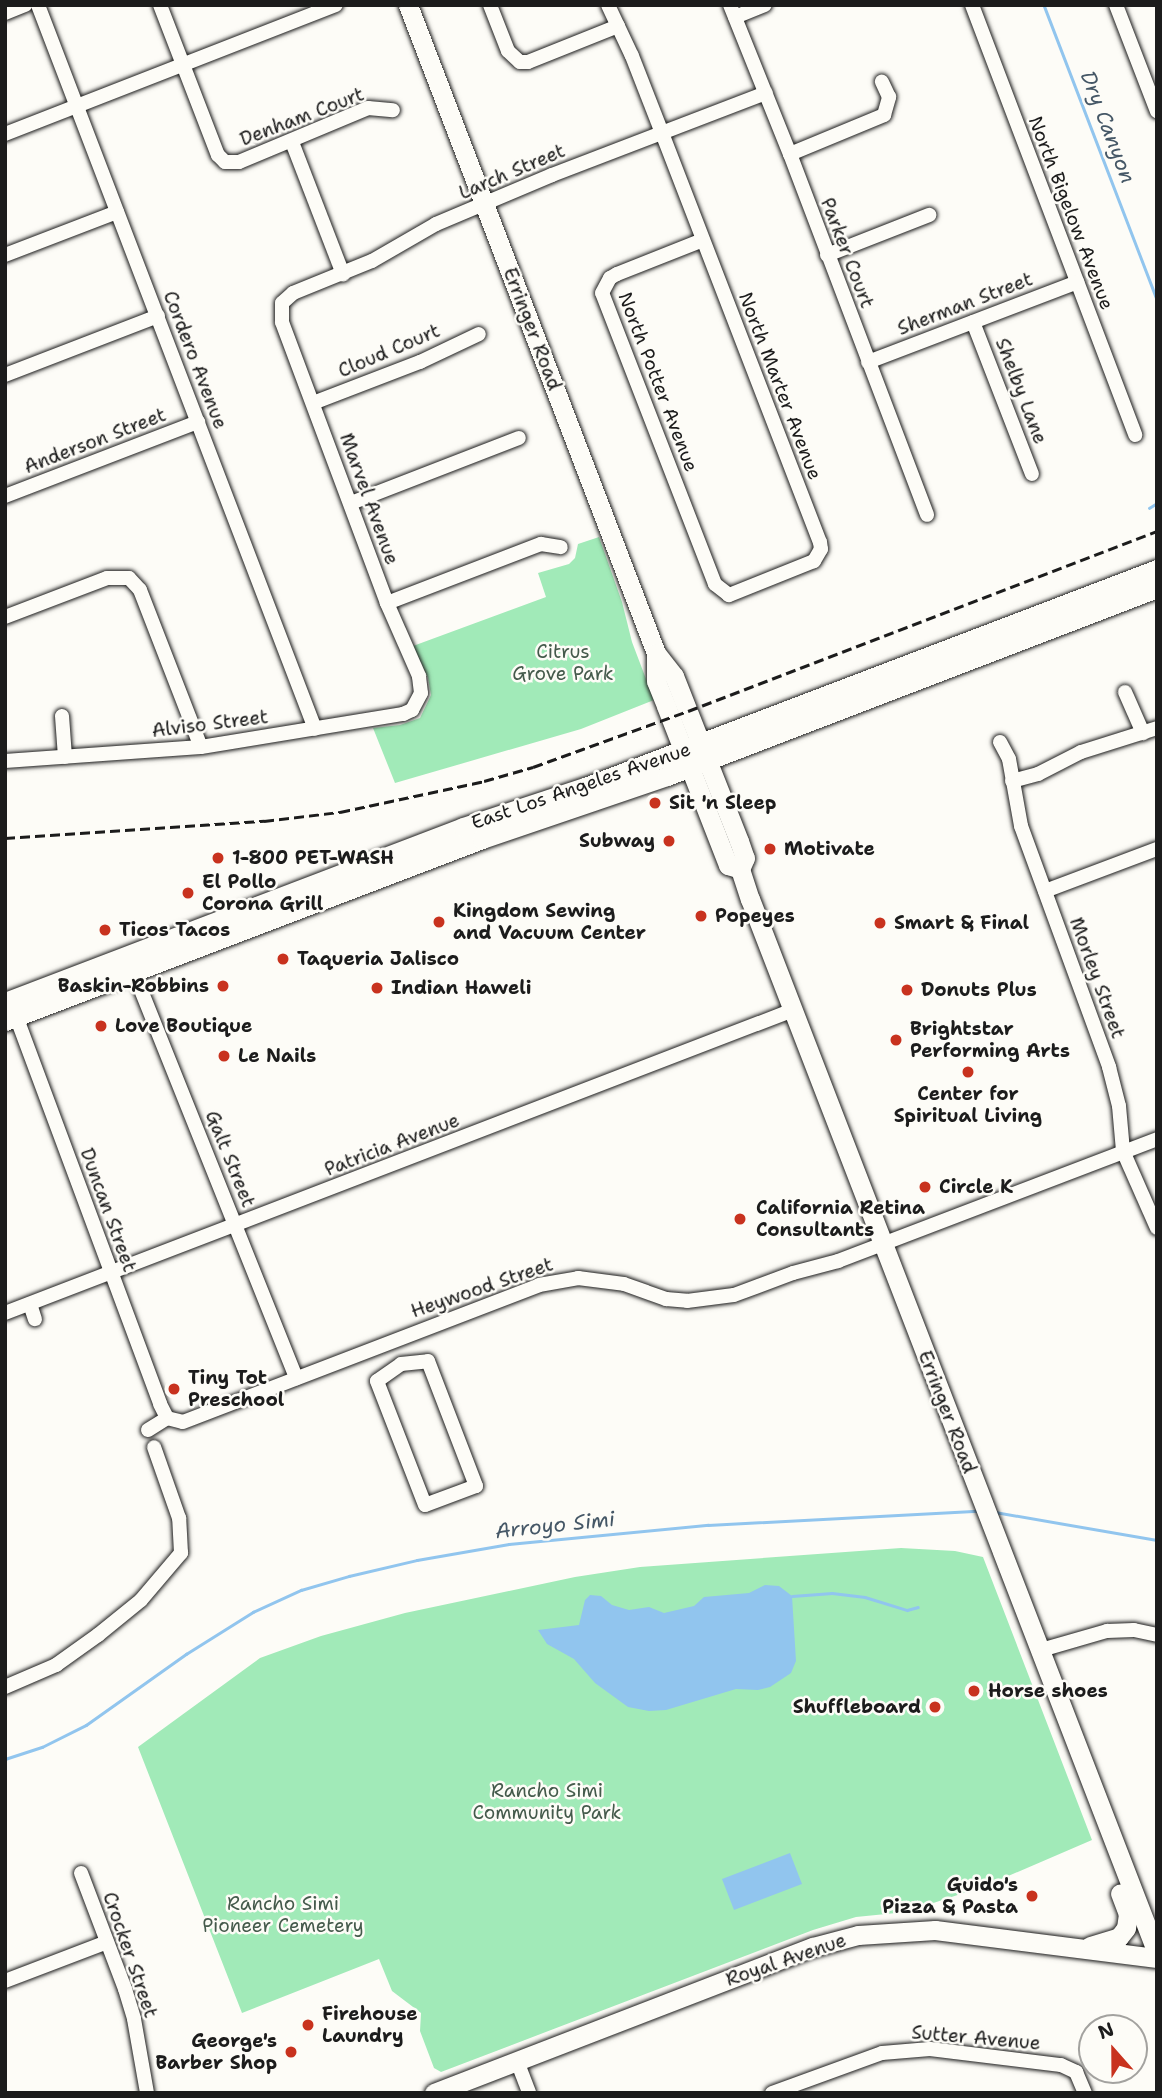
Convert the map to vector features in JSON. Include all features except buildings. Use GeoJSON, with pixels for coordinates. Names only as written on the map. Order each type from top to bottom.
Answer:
{"type":"FeatureCollection","features":[{"type":"Feature","properties":{"kind":"main road","name":"Erringer Road"},"geometry":{"type":"LineString","coordinates":[[408,5],[656,653],[674,676],[695,755],[745,858],[740,869],[1157,1956]]}},
{"type":"Feature","properties":{"kind":"main road","name":"East Los Angeles Avenue"},"geometry":{"type":"LineString","coordinates":[[9,1010],[130,963],[482,839],[581,807],[695,755],[1157,569]]}},
{"type":"Feature","properties":{"kind":"main road","name":"East Los Angeles Avenue"},"geometry":{"type":"LineString","coordinates":[[695,755],[1157,588]]}},
{"type":"Feature","properties":{"kind":"main road"},"geometry":{"type":"LineString","coordinates":[[1078,1948],[1119,1937],[1129,1920],[1090,1818],[1095,1793]]}},
{"type":"Feature","properties":{"kind":"main road","name":"Royal Avenue"},"geometry":{"type":"LineString","coordinates":[[434,2093],[813,1947],[858,1935],[935,1930],[1157,1956]]}},
{"type":"Feature","properties":{"kind":"street"},"geometry":{"type":"LineString","coordinates":[[5,13],[25,5]]}},
{"type":"Feature","properties":{"kind":"street","name":"Cordero Avenue"},"geometry":{"type":"LineString","coordinates":[[38,5],[315,729]]}},
{"type":"Feature","properties":{"kind":"street"},"geometry":{"type":"LineString","coordinates":[[160,5],[183,64]]}},
{"type":"Feature","properties":{"kind":"street"},"geometry":{"type":"LineString","coordinates":[[5,134],[336,5]]}},
{"type":"Feature","properties":{"kind":"street"},"geometry":{"type":"LineString","coordinates":[[490,5],[508,51],[520,62],[528,62],[618,26]]}},
{"type":"Feature","properties":{"kind":"street","name":"North Marter Avenue"},"geometry":{"type":"LineString","coordinates":[[608,5],[662,133],[821,549],[814,561],[808,565],[735,593],[723,593]]}},
{"type":"Feature","properties":{"kind":"street"},"geometry":{"type":"LineString","coordinates":[[732,11],[765,5]]}},
{"type":"Feature","properties":{"kind":"street"},"geometry":{"type":"LineString","coordinates":[[1116,5],[1157,111]]}},
{"type":"Feature","properties":{"kind":"street","name":"North Bigelow Avenue"},"geometry":{"type":"LineString","coordinates":[[978,7],[1135,435]]}},
{"type":"Feature","properties":{"kind":"street","name":"Parker Court"},"geometry":{"type":"LineString","coordinates":[[732,11],[790,154],[927,514]]}},
{"type":"Feature","properties":{"kind":"street","name":"Denham Court"},"geometry":{"type":"LineString","coordinates":[[183,64],[218,155],[225,162],[239,162],[292,142],[296,137],[368,108],[393,110]]}},
{"type":"Feature","properties":{"kind":"street"},"geometry":{"type":"LineString","coordinates":[[790,154],[884,115],[889,97],[882,82]]}},
{"type":"Feature","properties":{"kind":"street","name":"Larch Street"},"geometry":{"type":"LineString","coordinates":[[282,303],[293,293],[372,261],[436,224],[766,93]]}},
{"type":"Feature","properties":{"kind":"street"},"geometry":{"type":"LineString","coordinates":[[292,142],[343,274]]}},
{"type":"Feature","properties":{"kind":"street"},"geometry":{"type":"LineString","coordinates":[[5,255],[117,212]]}},
{"type":"Feature","properties":{"kind":"street"},"geometry":{"type":"LineString","coordinates":[[827,255],[929,215]]}},
{"type":"Feature","properties":{"kind":"street","name":"North Potter Avenue"},"geometry":{"type":"LineString","coordinates":[[703,240],[617,274],[610,278],[603,293],[715,584],[723,593]]}},
{"type":"Feature","properties":{"kind":"street","name":"Sherman Street"},"geometry":{"type":"LineString","coordinates":[[868,362],[1077,282]]}},
{"type":"Feature","properties":{"kind":"street","name":"Marvel Avenue"},"geometry":{"type":"LineString","coordinates":[[282,303],[282,322],[387,603],[419,676],[421,693],[416,706]]}},
{"type":"Feature","properties":{"kind":"street"},"geometry":{"type":"LineString","coordinates":[[5,375],[158,316]]}},
{"type":"Feature","properties":{"kind":"street","name":"Shelby Lane"},"geometry":{"type":"LineString","coordinates":[[973,322],[1032,474]]}},
{"type":"Feature","properties":{"kind":"street","name":"Cloud Court"},"geometry":{"type":"LineString","coordinates":[[313,403],[420,362],[479,334]]}},
{"type":"Feature","properties":{"kind":"street","name":"Anderson Street"},"geometry":{"type":"LineString","coordinates":[[5,496],[198,422]]}},
{"type":"Feature","properties":{"kind":"street"},"geometry":{"type":"LineString","coordinates":[[351,503],[519,438]]}},
{"type":"Feature","properties":{"kind":"street"},"geometry":{"type":"LineString","coordinates":[[387,603],[541,544],[561,547]]}},
{"type":"Feature","properties":{"kind":"street"},"geometry":{"type":"LineString","coordinates":[[5,617],[107,578],[129,578],[140,590],[201,747]]}},
{"type":"Feature","properties":{"kind":"street"},"geometry":{"type":"LineString","coordinates":[[1012,781],[1038,774],[1082,752],[1150,730],[1125,692]]}},
{"type":"Feature","properties":{"kind":"street","name":"Alviso Street"},"geometry":{"type":"LineString","coordinates":[[5,761],[201,747],[403,714],[416,706]]}},
{"type":"Feature","properties":{"kind":"street"},"geometry":{"type":"LineString","coordinates":[[62,716],[65,757]]}},
{"type":"Feature","properties":{"kind":"street","name":"Morley Street"},"geometry":{"type":"LineString","coordinates":[[1000,742],[1009,758],[1020,826],[1108,1067],[1119,1106],[1124,1151],[1157,1228]]}},
{"type":"Feature","properties":{"kind":"street"},"geometry":{"type":"LineString","coordinates":[[1045,891],[1157,849]]}},
{"type":"Feature","properties":{"kind":"street","name":"Galt Street"},"geometry":{"type":"LineString","coordinates":[[130,963],[296,1378]]}},
{"type":"Feature","properties":{"kind":"street","name":"Duncan Street"},"geometry":{"type":"LineString","coordinates":[[9,1010],[167,1418]]}},
{"type":"Feature","properties":{"kind":"street","name":"Patricia Avenue"},"geometry":{"type":"LineString","coordinates":[[5,1313],[793,1010]]}},
{"type":"Feature","properties":{"kind":"street","name":"Heywood Street"},"geometry":{"type":"LineString","coordinates":[[167,1418],[183,1422],[559,1279],[601,1280],[666,1299],[708,1301],[734,1295],[883,1245],[1157,1139]]}},
{"type":"Feature","properties":{"kind":"street"},"geometry":{"type":"LineString","coordinates":[[30,1304],[36,1319]]}},
{"type":"Feature","properties":{"kind":"street"},"geometry":{"type":"LineString","coordinates":[[392,1341],[401,1364]]}},
{"type":"Feature","properties":{"kind":"street"},"geometry":{"type":"LineString","coordinates":[[428,1361],[476,1486],[425,1505],[377,1381],[401,1364],[428,1361]]}},
{"type":"Feature","properties":{"kind":"street"},"geometry":{"type":"LineString","coordinates":[[148,1430],[167,1418]]}},
{"type":"Feature","properties":{"kind":"street"},"geometry":{"type":"LineString","coordinates":[[5,1687],[55,1665],[98,1635],[141,1600],[181,1553],[178,1518],[154,1447]]}},
{"type":"Feature","properties":{"kind":"street"},"geometry":{"type":"LineString","coordinates":[[1041,1650],[1107,1631],[1134,1630],[1157,1635]]}},
{"type":"Feature","properties":{"kind":"street","name":"Crocker Street"},"geometry":{"type":"LineString","coordinates":[[81,1872],[134,2019],[146,2093]]}},
{"type":"Feature","properties":{"kind":"street"},"geometry":{"type":"LineString","coordinates":[[5,1981],[107,1941]]}},
{"type":"Feature","properties":{"kind":"street","name":"Sutter Avenue"},"geometry":{"type":"LineString","coordinates":[[772,2093],[882,2053],[930,2049],[1061,2065],[1076,2073],[1085,2093]]}},
{"type":"Feature","properties":{"kind":"street"},"geometry":{"type":"LineString","coordinates":[[517,2061],[529,2093]]}},
{"type":"Feature","properties":{"kind":"green space","name":"Citrus Grove Park"},"geometry":{"type":"Polygon","coordinates":[[[599,537],[622,602],[632,642],[654,700],[581,729],[395,783],[373,728],[400,725],[420,718],[431,695],[428,678],[413,646],[546,597],[538,573],[569,564],[575,558],[578,544],[599,537]]]}},
{"type":"Feature","properties":{"kind":"green space","name":"Rancho Simi Community Park"},"geometry":{"type":"Polygon","coordinates":[[[901,1548],[955,1551],[983,1557],[1092,1840],[985,1886],[906,1912],[856,1917],[813,1930],[441,2072],[434,2068],[420,2031],[421,2013],[392,1991],[379,1959],[242,2013],[138,1747],[260,1658],[321,1636],[405,1613],[575,1577],[640,1567],[901,1548]]]}},
{"type":"Feature","properties":{"kind":"water"},"geometry":{"type":"Polygon","coordinates":[[[765,1585],[779,1586],[792,1596],[796,1661],[791,1673],[770,1687],[758,1690],[736,1689],[666,1710],[649,1711],[628,1707],[595,1683],[574,1659],[547,1644],[538,1630],[579,1625],[585,1600],[590,1595],[601,1596],[612,1605],[629,1610],[649,1607],[664,1613],[694,1606],[704,1597],[749,1593],[765,1585]]]}},
{"type":"Feature","properties":{"kind":"water"},"geometry":{"type":"Polygon","coordinates":[[[790,1853],[802,1884],[734,1910],[722,1879],[790,1853]]]}},
{"type":"Feature","properties":{"kind":"waterway","name":"Dry Canyon"},"geometry":{"type":"LineString","coordinates":[[1044,5],[1157,299]]}},
{"type":"Feature","properties":{"kind":"waterway","name":"Dry Canyon"},"geometry":{"type":"LineString","coordinates":[[1149,508],[1157,503]]}},
{"type":"Feature","properties":{"kind":"waterway","name":"Arroyo Simi"},"geometry":{"type":"LineString","coordinates":[[5,1759],[42,1747],[86,1725],[186,1654],[253,1612],[301,1590],[349,1576],[417,1560],[509,1544],[708,1525],[978,1511]]}},
{"type":"Feature","properties":{"kind":"waterway","name":"Arroyo Simi"},"geometry":{"type":"LineString","coordinates":[[995,1512],[1157,1540]]}},
{"type":"Feature","properties":{"kind":"waterway"},"geometry":{"type":"LineString","coordinates":[[792,1596],[832,1593],[865,1597],[907,1610],[918,1607]]}},
{"type":"Feature","properties":{"kind":"railway"},"geometry":{"type":"LineString","coordinates":[[5,838],[264,821],[340,812],[484,781],[533,767],[688,711],[1157,531]]}},
{"type":"Feature","properties":{"kind":"place","name":"Sit 'n Sleep"},"geometry":{"type":"Point","coordinates":[655,803]}},
{"type":"Feature","properties":{"kind":"place","name":"Subway"},"geometry":{"type":"Point","coordinates":[669,841]}},
{"type":"Feature","properties":{"kind":"place","name":"Motivate"},"geometry":{"type":"Point","coordinates":[770,849]}},
{"type":"Feature","properties":{"kind":"place","name":"1-800 PET-WASH"},"geometry":{"type":"Point","coordinates":[218,858]}},
{"type":"Feature","properties":{"kind":"place","name":"El Pollo Corona Grill"},"geometry":{"type":"Point","coordinates":[188,893]}},
{"type":"Feature","properties":{"kind":"place","name":"Popeyes"},"geometry":{"type":"Point","coordinates":[701,916]}},
{"type":"Feature","properties":{"kind":"place","name":"Kingdom Sewing and Vacuum Center"},"geometry":{"type":"Point","coordinates":[439,922]}},
{"type":"Feature","properties":{"kind":"place","name":"Smart & Final"},"geometry":{"type":"Point","coordinates":[880,923]}},
{"type":"Feature","properties":{"kind":"place","name":"Ticos Tacos"},"geometry":{"type":"Point","coordinates":[105,930]}},
{"type":"Feature","properties":{"kind":"place","name":"Taqueria Jalisco"},"geometry":{"type":"Point","coordinates":[283,959]}},
{"type":"Feature","properties":{"kind":"place","name":"Baskin-Robbins"},"geometry":{"type":"Point","coordinates":[223,986]}},
{"type":"Feature","properties":{"kind":"place","name":"Indian Haweli"},"geometry":{"type":"Point","coordinates":[377,988]}},
{"type":"Feature","properties":{"kind":"place","name":"Donuts Plus"},"geometry":{"type":"Point","coordinates":[907,990]}},
{"type":"Feature","properties":{"kind":"place","name":"Love Boutique"},"geometry":{"type":"Point","coordinates":[101,1026]}},
{"type":"Feature","properties":{"kind":"place","name":"Brightstar Performing Arts"},"geometry":{"type":"Point","coordinates":[896,1040]}},
{"type":"Feature","properties":{"kind":"place","name":"Le Nails"},"geometry":{"type":"Point","coordinates":[224,1056]}},
{"type":"Feature","properties":{"kind":"place","name":"Center for Spiritual Living"},"geometry":{"type":"Point","coordinates":[968,1072]}},
{"type":"Feature","properties":{"kind":"place","name":"Circle K"},"geometry":{"type":"Point","coordinates":[925,1187]}},
{"type":"Feature","properties":{"kind":"place","name":"California Retina Consultants"},"geometry":{"type":"Point","coordinates":[740,1219]}},
{"type":"Feature","properties":{"kind":"place","name":"Tiny Tot Preschool"},"geometry":{"type":"Point","coordinates":[174,1389]}},
{"type":"Feature","properties":{"kind":"place","name":"Horse shoes"},"geometry":{"type":"Point","coordinates":[974,1691]}},
{"type":"Feature","properties":{"kind":"place","name":"Shuffleboard"},"geometry":{"type":"Point","coordinates":[935,1707]}},
{"type":"Feature","properties":{"kind":"place","name":"Guido's Pizza & Pasta"},"geometry":{"type":"Point","coordinates":[1032,1896]}},
{"type":"Feature","properties":{"kind":"place","name":"Firehouse Laundry"},"geometry":{"type":"Point","coordinates":[308,2025]}},
{"type":"Feature","properties":{"kind":"place","name":"George's Barber Shop"},"geometry":{"type":"Point","coordinates":[291,2052]}},
{"type":"Feature","properties":{"kind":"park label","name":"Rancho Simi Pioneer Cemetery"},"geometry":{"type":"Point","coordinates":[283,1915]}}]}
